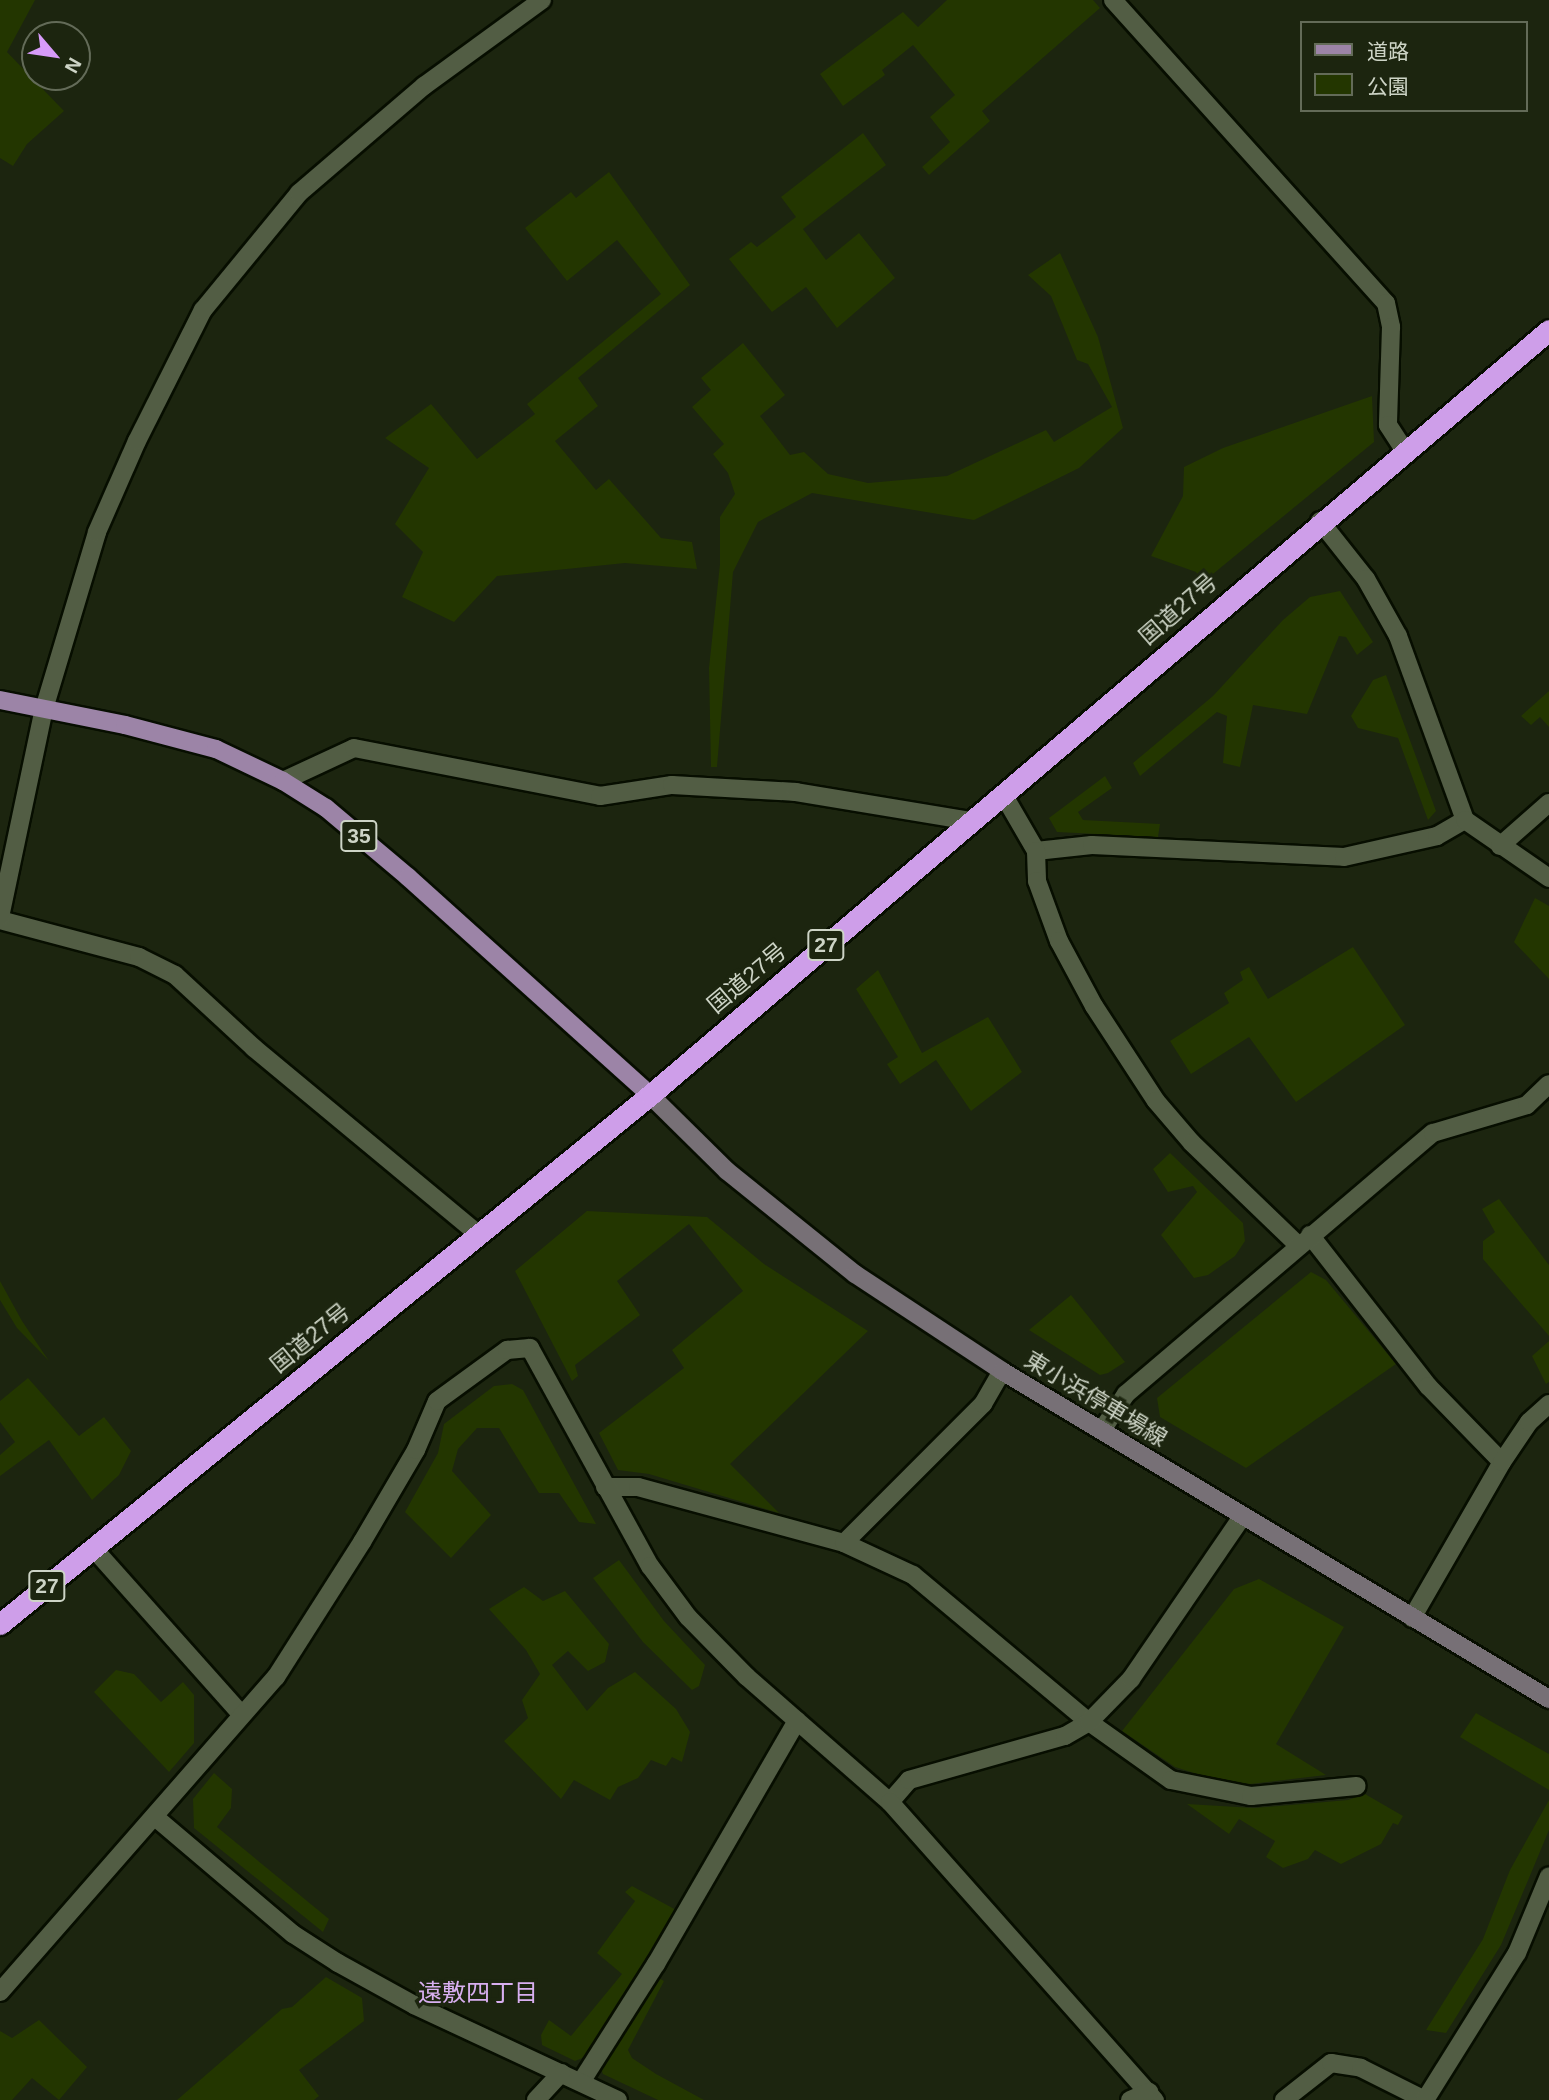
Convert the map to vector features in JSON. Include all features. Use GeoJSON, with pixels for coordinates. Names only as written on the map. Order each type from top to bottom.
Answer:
{"type":"FeatureCollection","features":[{"type":"Feature","properties":{"kind":"highway","name":"国道27号"},"geometry":{"type":"LineString","coordinates":[[0,1624],[650,1095],[1320,521],[1549,330]]}},
{"type":"Feature","properties":{"kind":"main road","name":"35"},"geometry":{"type":"LineString","coordinates":[[0,700],[216,749],[283,781],[326,808],[408,877],[650,1095]]}},
{"type":"Feature","properties":{"kind":"main road","name":"東小浜停車場線"},"geometry":{"type":"LineString","coordinates":[[650,1095],[791,1226],[1002,1371],[1549,1699]]}},
{"type":"Feature","properties":{"kind":"street"},"geometry":{"type":"LineString","coordinates":[[478,1234],[254,1048],[175,975],[139,957],[0,918],[44,709],[97,532],[136,441],[203,310],[299,193],[424,86],[542,0]]}},
{"type":"Feature","properties":{"kind":"street"},"geometry":{"type":"LineString","coordinates":[[1113,0],[1386,303],[1391,327],[1388,425],[1405,451]]}},
{"type":"Feature","properties":{"kind":"street"},"geometry":{"type":"LineString","coordinates":[[1320,521],[1366,579],[1398,636],[1465,821],[1549,878]]}},
{"type":"Feature","properties":{"kind":"street"},"geometry":{"type":"LineString","coordinates":[[283,781],[354,748],[600,796],[673,785],[796,792],[972,821]]}},
{"type":"Feature","properties":{"kind":"street"},"geometry":{"type":"LineString","coordinates":[[1003,794],[1036,851],[1037,881],[1059,941],[1149,1091],[1192,1143],[1304,1240],[1428,1386],[1502,1462]]}},
{"type":"Feature","properties":{"kind":"street"},"geometry":{"type":"LineString","coordinates":[[1500,846],[1549,803]]}},
{"type":"Feature","properties":{"kind":"street"},"geometry":{"type":"LineString","coordinates":[[1036,851],[1093,845],[1344,857],[1437,836],[1465,821]]}},
{"type":"Feature","properties":{"kind":"street"},"geometry":{"type":"LineString","coordinates":[[1102,1430],[1126,1394],[1261,1283],[1304,1240],[1433,1133],[1527,1105],[1549,1084]]}},
{"type":"Feature","properties":{"kind":"street"},"geometry":{"type":"LineString","coordinates":[[0,1992],[276,1677],[326,1602],[416,1450],[437,1401],[507,1350],[530,1348],[650,1566],[688,1617],[797,1721],[890,1802],[1152,2096]]}},
{"type":"Feature","properties":{"kind":"street"},"geometry":{"type":"LineString","coordinates":[[844,1543],[983,1404],[1002,1371]]}},
{"type":"Feature","properties":{"kind":"street"},"geometry":{"type":"LineString","coordinates":[[1412,1618],[1502,1462],[1529,1422],[1549,1404]]}},
{"type":"Feature","properties":{"kind":"street"},"geometry":{"type":"LineString","coordinates":[[605,1487],[638,1487],[844,1543],[913,1575],[950,1601],[1089,1722],[1171,1780],[1212,1791],[1251,1796],[1357,1786]]}},
{"type":"Feature","properties":{"kind":"street"},"geometry":{"type":"LineString","coordinates":[[890,1802],[909,1780],[1065,1736],[1089,1722],[1131,1678],[1242,1517]]}},
{"type":"Feature","properties":{"kind":"street"},"geometry":{"type":"LineString","coordinates":[[94,1549],[242,1715]]}},
{"type":"Feature","properties":{"kind":"street"},"geometry":{"type":"LineString","coordinates":[[580,2082],[656,1964],[797,1721]]}},
{"type":"Feature","properties":{"kind":"street"},"geometry":{"type":"LineString","coordinates":[[155,1817],[293,1934],[338,1963],[414,2005],[618,2100]]}},
{"type":"Feature","properties":{"kind":"street"},"geometry":{"type":"LineString","coordinates":[[1284,2100],[1331,2063],[1362,2068],[1425,2100],[1517,1953],[1549,1876]]}},
{"type":"Feature","properties":{"kind":"street"},"geometry":{"type":"LineString","coordinates":[[536,2100],[561,2073]]}},
{"type":"Feature","properties":{"kind":"street"},"geometry":{"type":"LineString","coordinates":[[1130,2100],[1152,2096]]}},
{"type":"Feature","properties":{"kind":"green space"},"geometry":{"type":"Polygon","coordinates":[[[0,0],[35,0],[24,21],[21,21],[7,52],[21,66],[21,91],[45,91],[64,111],[27,144],[13,166],[0,158],[0,0]]]}},
{"type":"Feature","properties":{"kind":"green space"},"geometry":{"type":"Polygon","coordinates":[[[947,0],[1093,0],[1100,8],[982,111],[990,121],[929,175],[922,167],[950,142],[930,117],[955,95],[913,45],[882,70],[885,75],[843,106],[820,74],[903,12],[918,27],[947,0]]]}},
{"type":"Feature","properties":{"kind":"green space"},"geometry":{"type":"Polygon","coordinates":[[[863,133],[886,165],[803,229],[826,260],[859,233],[895,278],[837,328],[806,287],[772,312],[729,259],[751,242],[757,247],[796,217],[781,197],[863,133]]]}},
{"type":"Feature","properties":{"kind":"green space"},"geometry":{"type":"Polygon","coordinates":[[[609,172],[690,285],[578,378],[598,406],[555,441],[596,490],[609,479],[661,538],[692,542],[697,569],[625,563],[497,576],[454,622],[402,597],[423,552],[395,524],[429,468],[385,438],[431,404],[477,459],[535,414],[527,404],[661,294],[617,240],[567,281],[525,228],[571,192],[576,198],[609,172]]]}},
{"type":"Feature","properties":{"kind":"green space"},"geometry":{"type":"Polygon","coordinates":[[[1060,253],[1098,337],[1123,428],[1079,468],[974,520],[812,493],[758,522],[733,572],[717,767],[711,767],[709,668],[720,564],[720,517],[735,494],[728,473],[713,454],[724,444],[692,407],[711,390],[701,378],[743,343],[785,395],[760,416],[790,455],[804,452],[828,474],[868,483],[947,476],[1046,430],[1054,442],[1112,407],[1088,364],[1077,360],[1051,296],[1028,275],[1060,253]]]}},
{"type":"Feature","properties":{"kind":"green space"},"geometry":{"type":"Polygon","coordinates":[[[1372,396],[1374,442],[1202,583],[1196,572],[1151,556],[1183,496],[1184,467],[1223,448],[1372,396]]]}},
{"type":"Feature","properties":{"kind":"green space"},"geometry":{"type":"Polygon","coordinates":[[[1340,591],[1373,642],[1357,655],[1346,637],[1339,636],[1307,714],[1253,705],[1240,767],[1223,763],[1227,716],[1217,712],[1140,776],[1133,763],[1213,696],[1283,620],[1310,597],[1340,591]]]}},
{"type":"Feature","properties":{"kind":"green space"},"geometry":{"type":"Polygon","coordinates":[[[1386,675],[1436,811],[1428,820],[1398,738],[1358,728],[1351,716],[1373,680],[1386,675]]]}},
{"type":"Feature","properties":{"kind":"green space"},"geometry":{"type":"Polygon","coordinates":[[[1549,691],[1549,727],[1540,717],[1531,725],[1521,716],[1549,691]]]}},
{"type":"Feature","properties":{"kind":"green space"},"geometry":{"type":"Polygon","coordinates":[[[1105,776],[1112,788],[1078,812],[1083,820],[1160,824],[1158,837],[1057,832],[1049,818],[1105,776]]]}},
{"type":"Feature","properties":{"kind":"green space"},"geometry":{"type":"Polygon","coordinates":[[[1535,898],[1549,906],[1549,979],[1514,942],[1535,898]]]}},
{"type":"Feature","properties":{"kind":"green space"},"geometry":{"type":"Polygon","coordinates":[[[1353,947],[1405,1025],[1296,1102],[1249,1037],[1191,1074],[1170,1041],[1229,1003],[1224,993],[1243,980],[1240,972],[1249,967],[1268,999],[1353,947]]]}},
{"type":"Feature","properties":{"kind":"green space"},"geometry":{"type":"Polygon","coordinates":[[[878,970],[922,1053],[988,1017],[1022,1072],[971,1111],[936,1060],[900,1084],[887,1064],[898,1057],[856,989],[878,970]]]}},
{"type":"Feature","properties":{"kind":"green space"},"geometry":{"type":"Polygon","coordinates":[[[1170,1153],[1243,1223],[1245,1241],[1235,1256],[1208,1275],[1194,1278],[1161,1235],[1197,1192],[1193,1186],[1168,1192],[1153,1169],[1170,1153]]]}},
{"type":"Feature","properties":{"kind":"green space"},"geometry":{"type":"Polygon","coordinates":[[[1499,1199],[1549,1265],[1549,1336],[1483,1259],[1483,1241],[1495,1232],[1482,1209],[1499,1199]]]}},
{"type":"Feature","properties":{"kind":"green space"},"geometry":{"type":"Polygon","coordinates":[[[587,1211],[707,1217],[764,1264],[868,1331],[730,1464],[779,1513],[649,1474],[618,1470],[599,1433],[684,1368],[672,1350],[743,1291],[689,1224],[617,1281],[640,1315],[575,1365],[578,1376],[572,1381],[515,1271],[587,1211]]]}},
{"type":"Feature","properties":{"kind":"green space"},"geometry":{"type":"Polygon","coordinates":[[[1311,1272],[1326,1280],[1396,1364],[1246,1468],[1160,1417],[1157,1398],[1311,1272]]]}},
{"type":"Feature","properties":{"kind":"green space"},"geometry":{"type":"Polygon","coordinates":[[[0,1281],[22,1321],[49,1361],[17,1328],[0,1300],[0,1281]]]}},
{"type":"Feature","properties":{"kind":"green space"},"geometry":{"type":"Polygon","coordinates":[[[1071,1295],[1125,1362],[1108,1373],[1100,1375],[1029,1330],[1071,1295]]]}},
{"type":"Feature","properties":{"kind":"green space"},"geometry":{"type":"Polygon","coordinates":[[[1549,1341],[1549,1382],[1546,1384],[1532,1356],[1549,1341]]]}},
{"type":"Feature","properties":{"kind":"green space"},"geometry":{"type":"Polygon","coordinates":[[[28,1378],[79,1436],[104,1417],[131,1451],[119,1475],[92,1500],[49,1440],[0,1476],[0,1455],[15,1442],[0,1422],[0,1401],[28,1378]]]}},
{"type":"Feature","properties":{"kind":"green space"},"geometry":{"type":"Polygon","coordinates":[[[512,1384],[523,1390],[596,1524],[579,1522],[559,1493],[539,1493],[499,1428],[477,1428],[458,1449],[452,1471],[491,1515],[451,1558],[405,1512],[438,1453],[444,1424],[494,1386],[512,1384]]]}},
{"type":"Feature","properties":{"kind":"green space"},"geometry":{"type":"Polygon","coordinates":[[[619,1560],[664,1621],[705,1665],[699,1686],[692,1690],[643,1642],[593,1578],[619,1560]]]}},
{"type":"Feature","properties":{"kind":"green space"},"geometry":{"type":"Polygon","coordinates":[[[1259,1579],[1344,1627],[1276,1744],[1326,1775],[1250,1784],[1213,1779],[1175,1767],[1122,1731],[1234,1589],[1259,1579]]]}},
{"type":"Feature","properties":{"kind":"green space"},"geometry":{"type":"Polygon","coordinates":[[[524,1587],[543,1601],[565,1591],[609,1644],[605,1662],[588,1671],[568,1651],[552,1665],[587,1711],[608,1688],[635,1672],[676,1709],[690,1732],[682,1762],[672,1757],[666,1766],[651,1760],[638,1778],[618,1787],[610,1800],[574,1780],[561,1799],[504,1741],[528,1718],[522,1700],[540,1674],[526,1650],[489,1609],[524,1587]]]}},
{"type":"Feature","properties":{"kind":"green space"},"geometry":{"type":"Polygon","coordinates":[[[116,1670],[134,1674],[161,1702],[183,1682],[194,1695],[194,1743],[169,1772],[94,1692],[116,1670]]]}},
{"type":"Feature","properties":{"kind":"green space"},"geometry":{"type":"Polygon","coordinates":[[[1476,1713],[1549,1754],[1549,1790],[1460,1737],[1476,1713]]]}},
{"type":"Feature","properties":{"kind":"green space"},"geometry":{"type":"Polygon","coordinates":[[[214,1773],[232,1789],[231,1808],[217,1827],[329,1919],[323,1932],[194,1828],[193,1799],[214,1773]]]}},
{"type":"Feature","properties":{"kind":"green space"},"geometry":{"type":"Polygon","coordinates":[[[1365,1794],[1403,1816],[1398,1825],[1393,1823],[1381,1844],[1341,1864],[1315,1850],[1308,1859],[1283,1868],[1266,1857],[1275,1841],[1239,1819],[1229,1834],[1187,1804],[1254,1808],[1348,1800],[1365,1794]]]}},
{"type":"Feature","properties":{"kind":"green space"},"geometry":{"type":"Polygon","coordinates":[[[1549,1800],[1549,1830],[1501,1945],[1446,2033],[1426,2030],[1483,1939],[1510,1870],[1549,1800]]]}},
{"type":"Feature","properties":{"kind":"green space"},"geometry":{"type":"Polygon","coordinates":[[[632,1886],[678,1911],[590,2055],[575,2061],[542,2045],[541,2035],[549,2020],[571,2036],[622,1974],[597,1953],[635,1901],[625,1892],[632,1886]]]}},
{"type":"Feature","properties":{"kind":"green space"},"geometry":{"type":"Polygon","coordinates":[[[655,1976],[664,1981],[628,2050],[632,2058],[656,2074],[704,2100],[658,2100],[603,2074],[600,2066],[655,1976]]]}},
{"type":"Feature","properties":{"kind":"green space"},"geometry":{"type":"Polygon","coordinates":[[[326,1977],[362,1998],[364,2021],[299,2070],[319,2096],[314,2100],[177,2100],[282,2009],[292,2007],[326,1977]]]}},
{"type":"Feature","properties":{"kind":"green space"},"geometry":{"type":"Polygon","coordinates":[[[39,2020],[87,2067],[59,2100],[32,2078],[12,2100],[0,2100],[0,2031],[12,2038],[39,2020]]]}},
{"type":"Feature","properties":{"kind":"district","name":"遠敷四丁目"},"geometry":{"type":"Point","coordinates":[478,1993]}}]}
